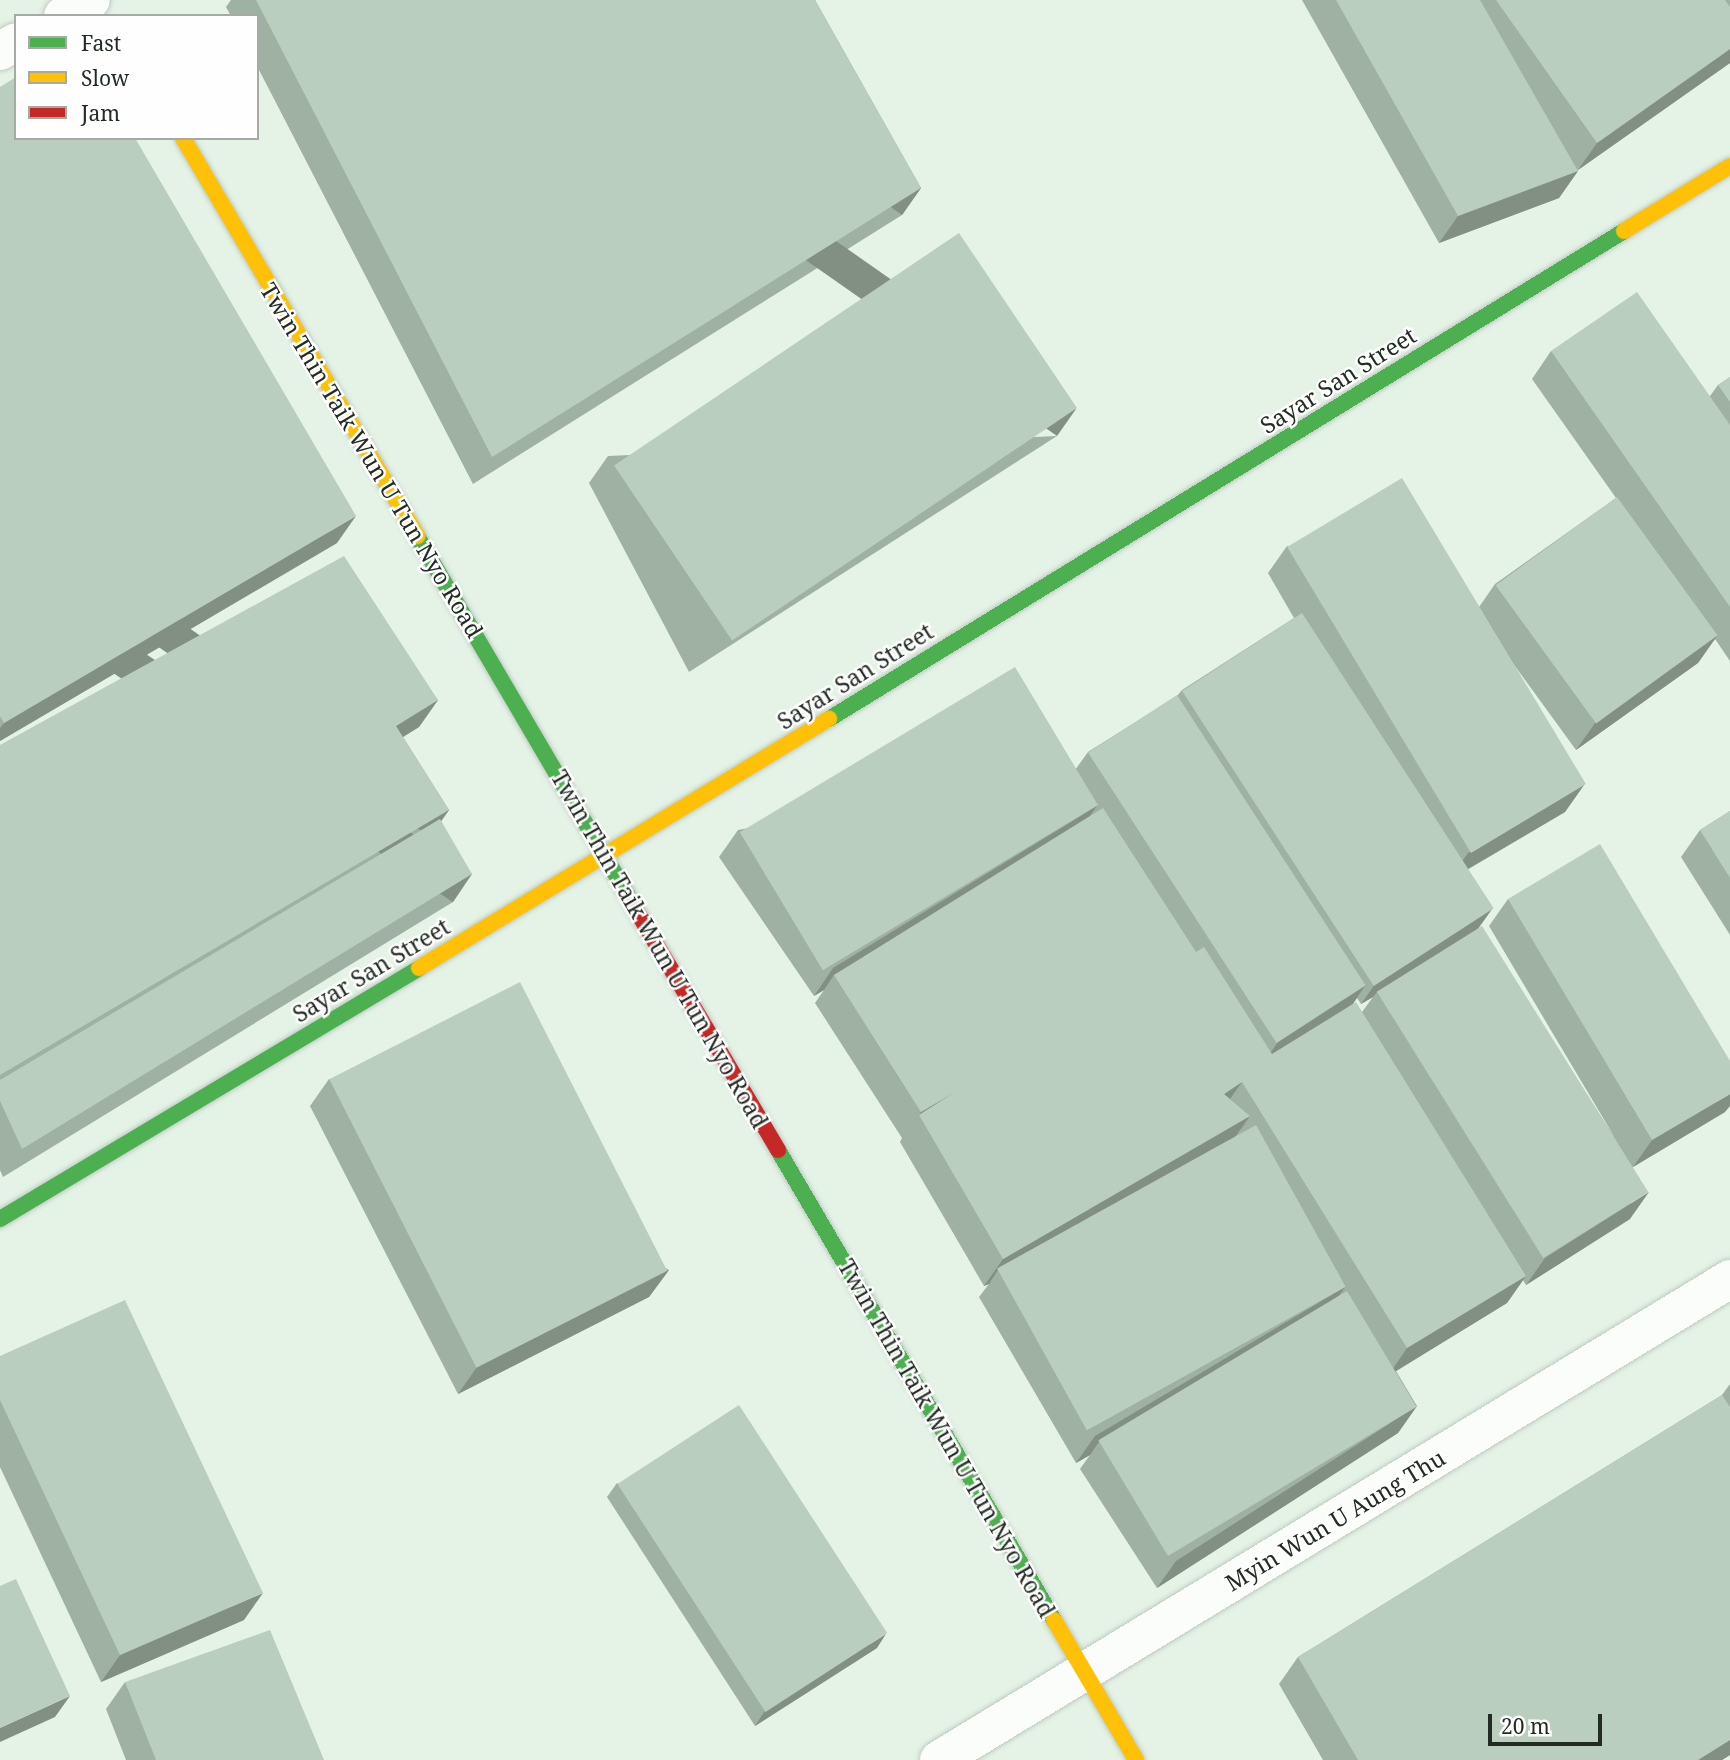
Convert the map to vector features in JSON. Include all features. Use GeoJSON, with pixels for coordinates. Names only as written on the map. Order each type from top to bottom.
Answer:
{"type":"FeatureCollection","features":[{"type":"Feature","properties":{"kind":"street"},"geometry":{"type":"LineString","coordinates":[[66,14],[91,0]]}},
{"type":"Feature","properties":{"kind":"street","name":"Twin Thin Taik Wun U Tun Nyo Road"},"geometry":{"type":"LineString","coordinates":[[184,140],[1136,1760]]}},
{"type":"Feature","properties":{"kind":"street","name":"Sayar San Street"},"geometry":{"type":"LineString","coordinates":[[0,1219],[606,856],[1730,166]]}},
{"type":"Feature","properties":{"kind":"street","name":"Myin Wun U Aung Thu"},"geometry":{"type":"LineString","coordinates":[[939,1760],[1730,1279]]}},
{"type":"Feature","properties":{"kind":"building"},"geometry":{"type":"Polygon","coordinates":[[[256,0],[815,0],[921,188],[492,457],[256,0]]]}},
{"type":"Feature","properties":{"kind":"building"},"geometry":{"type":"Polygon","coordinates":[[[1336,0],[1480,0],[1578,171],[1458,216],[1336,0]]]}},
{"type":"Feature","properties":{"kind":"building"},"geometry":{"type":"Polygon","coordinates":[[[1496,0],[1725,0],[1730,7],[1730,49],[1597,143],[1496,0]]]}},
{"type":"Feature","properties":{"kind":"building"},"geometry":{"type":"Polygon","coordinates":[[[14,78],[14,140],[136,140],[356,516],[4,723],[0,716],[0,87],[14,78]]]}},
{"type":"Feature","properties":{"kind":"building"},"geometry":{"type":"Polygon","coordinates":[[[959,233],[1077,408],[732,641],[614,466],[959,233]]]}},
{"type":"Feature","properties":{"kind":"building"},"geometry":{"type":"Polygon","coordinates":[[[1637,292],[1730,425],[1730,607],[1551,351],[1637,292]]]}},
{"type":"Feature","properties":{"kind":"building"},"geometry":{"type":"Polygon","coordinates":[[[1730,377],[1730,402],[1718,385],[1730,377]]]}},
{"type":"Feature","properties":{"kind":"building"},"geometry":{"type":"Polygon","coordinates":[[[1402,478],[1586,784],[1471,853],[1287,547],[1402,478]]]}},
{"type":"Feature","properties":{"kind":"building"},"geometry":{"type":"Polygon","coordinates":[[[1617,497],[1718,635],[1596,724],[1496,585],[1617,497]]]}},
{"type":"Feature","properties":{"kind":"building"},"geometry":{"type":"Polygon","coordinates":[[[344,556],[438,700],[396,726],[449,810],[0,1075],[0,745],[344,556]]]}},
{"type":"Feature","properties":{"kind":"building"},"geometry":{"type":"Polygon","coordinates":[[[1302,613],[1494,908],[1374,986],[1182,691],[1302,613]]]}},
{"type":"Feature","properties":{"kind":"building"},"geometry":{"type":"Polygon","coordinates":[[[1015,667],[1098,805],[823,970],[740,832],[1015,667]]]}},
{"type":"Feature","properties":{"kind":"building"},"geometry":{"type":"Polygon","coordinates":[[[1177,695],[1365,985],[1277,1043],[1088,753],[1177,695]]]}},
{"type":"Feature","properties":{"kind":"building"},"geometry":{"type":"Polygon","coordinates":[[[1103,808],[1196,952],[1204,947],[1272,1054],[1356,1002],[1526,1276],[1407,1348],[1242,1082],[1224,1094],[1250,1116],[1003,1259],[919,1115],[955,1092],[921,1112],[834,975],[1103,808]]]}},
{"type":"Feature","properties":{"kind":"building"},"geometry":{"type":"Polygon","coordinates":[[[1730,811],[1730,878],[1700,830],[1730,811]]]}},
{"type":"Feature","properties":{"kind":"building"},"geometry":{"type":"Polygon","coordinates":[[[440,819],[472,874],[22,1149],[0,1101],[0,1080],[440,819]]]}},
{"type":"Feature","properties":{"kind":"building"},"geometry":{"type":"Polygon","coordinates":[[[1600,844],[1730,1061],[1730,1094],[1652,1140],[1508,899],[1600,844]]]}},
{"type":"Feature","properties":{"kind":"building"},"geometry":{"type":"Polygon","coordinates":[[[1482,926],[1648,1192],[1543,1258],[1377,992],[1482,926]]]}},
{"type":"Feature","properties":{"kind":"building"},"geometry":{"type":"Polygon","coordinates":[[[520,982],[667,1271],[476,1368],[329,1079],[520,982]]]}},
{"type":"Feature","properties":{"kind":"building"},"geometry":{"type":"Polygon","coordinates":[[[1256,1125],[1346,1287],[1087,1430],[997,1269],[1256,1125]]]}},
{"type":"Feature","properties":{"kind":"building"},"geometry":{"type":"Polygon","coordinates":[[[1347,1291],[1417,1407],[1168,1556],[1098,1440],[1347,1291]]]}},
{"type":"Feature","properties":{"kind":"building"},"geometry":{"type":"Polygon","coordinates":[[[125,1300],[263,1593],[120,1655],[0,1400],[0,1356],[125,1300]]]}},
{"type":"Feature","properties":{"kind":"building"},"geometry":{"type":"Polygon","coordinates":[[[1722,1395],[1730,1407],[1730,1740],[1698,1760],[1358,1760],[1298,1657],[1722,1395]]]}},
{"type":"Feature","properties":{"kind":"building"},"geometry":{"type":"Polygon","coordinates":[[[739,1405],[887,1633],[766,1712],[617,1484],[739,1405]]]}},
{"type":"Feature","properties":{"kind":"building"},"geometry":{"type":"Polygon","coordinates":[[[16,1579],[70,1696],[0,1728],[0,1586],[16,1579]]]}},
{"type":"Feature","properties":{"kind":"building"},"geometry":{"type":"Polygon","coordinates":[[[270,1630],[324,1760],[156,1760],[125,1682],[270,1630]]]}},
{"type":"Feature","properties":{"kind":"traffic: fast"},"geometry":{"type":"LineString","coordinates":[[829,719],[1624,231]]}},
{"type":"Feature","properties":{"kind":"traffic: fast"},"geometry":{"type":"LineString","coordinates":[[417,536],[632,903]]}},
{"type":"Feature","properties":{"kind":"traffic: fast"},"geometry":{"type":"LineString","coordinates":[[0,1219],[419,968]]}},
{"type":"Feature","properties":{"kind":"traffic: fast"},"geometry":{"type":"LineString","coordinates":[[778,1150],[1054,1620]]}},
{"type":"Feature","properties":{"kind":"traffic: slow"},"geometry":{"type":"LineString","coordinates":[[184,140],[417,536]]}},
{"type":"Feature","properties":{"kind":"traffic: slow"},"geometry":{"type":"LineString","coordinates":[[1624,231],[1730,166]]}},
{"type":"Feature","properties":{"kind":"traffic: slow"},"geometry":{"type":"LineString","coordinates":[[419,968],[829,719]]}},
{"type":"Feature","properties":{"kind":"traffic: slow"},"geometry":{"type":"LineString","coordinates":[[1054,1620],[1136,1760]]}},
{"type":"Feature","properties":{"kind":"traffic: jam"},"geometry":{"type":"LineString","coordinates":[[632,903],[778,1150]]}}]}
